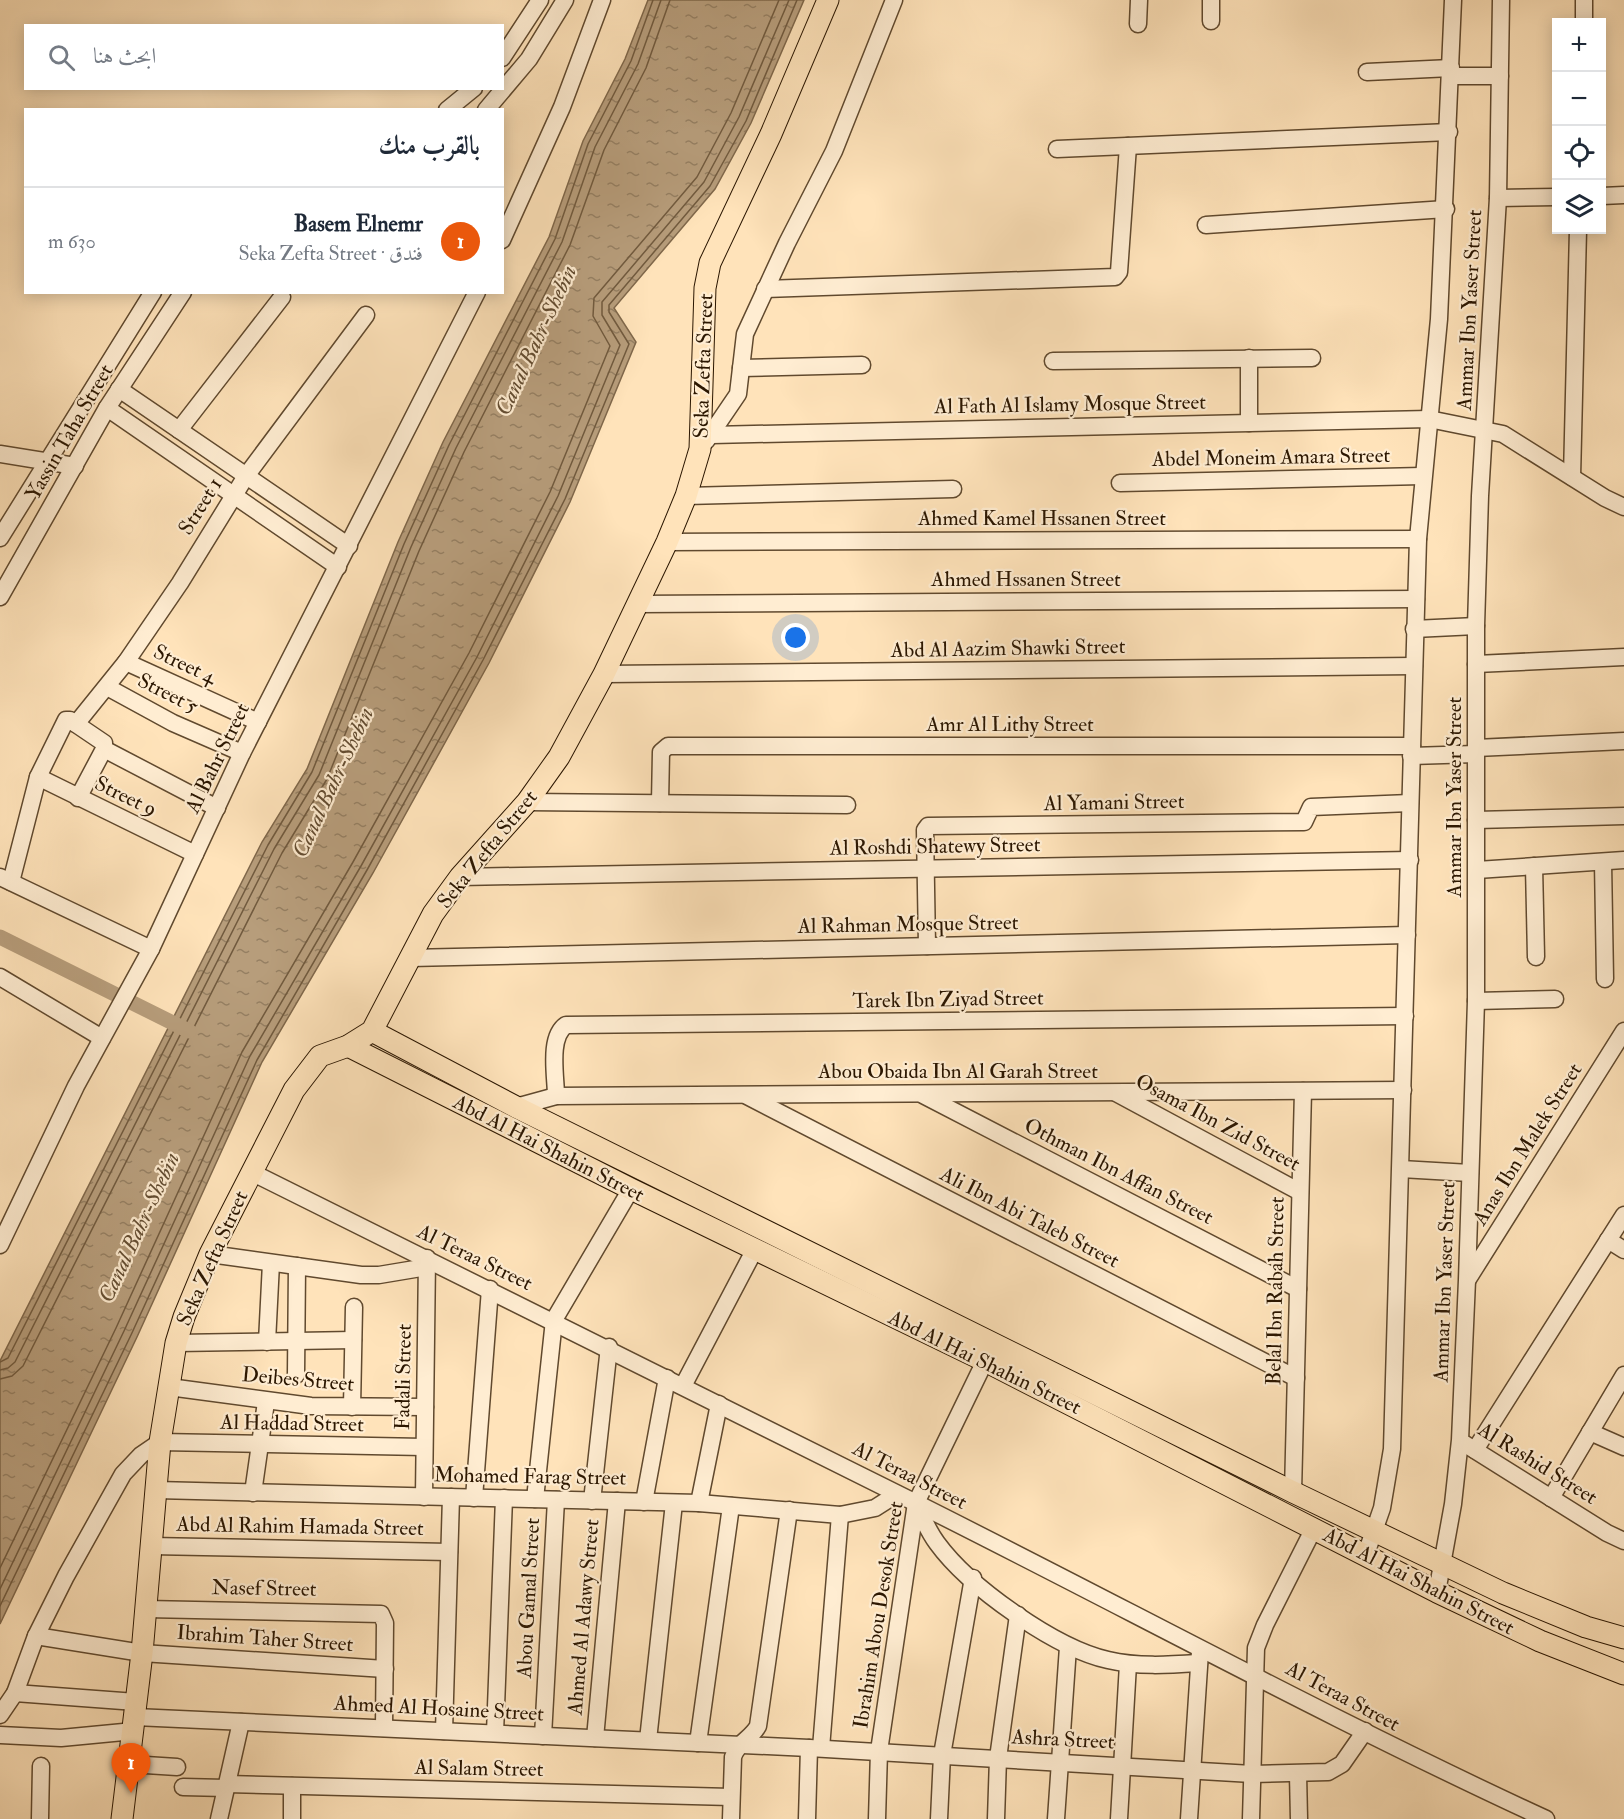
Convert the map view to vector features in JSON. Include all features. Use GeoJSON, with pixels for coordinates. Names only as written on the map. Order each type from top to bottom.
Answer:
{"type":"FeatureCollection","features":[{"type":"Feature","properties":{"kind":"main road","name":"Seka Zefta Street"},"geometry":{"type":"LineString","coordinates":[[122,1819],[142,1653],[160,1442],[176,1343],[183,1317],[210,1254],[294,1090],[320,1056],[348,1046],[372,1031],[433,914],[460,877],[527,802],[559,757],[604,674],[667,542],[706,442],[705,288],[710,263],[771,134],[828,0]]}},
{"type":"Feature","properties":{"kind":"main road","name":"Abd Al Hai Shahin Street"},"geometry":{"type":"LineString","coordinates":[[372,1031],[516,1107],[1293,1492],[1543,1610],[1624,1638]]}},
{"type":"Feature","properties":{"kind":"main road","name":"Abd Al Hai Shahin Street"},"geometry":{"type":"LineString","coordinates":[[348,1046],[631,1189],[985,1361],[1437,1592],[1540,1641],[1624,1674]]}},
{"type":"Feature","properties":{"kind":"street"},"geometry":{"type":"LineString","coordinates":[[504,55],[540,0]]}},
{"type":"Feature","properties":{"kind":"street"},"geometry":{"type":"LineString","coordinates":[[504,88],[529,58],[565,0]]}},
{"type":"Feature","properties":{"kind":"street"},"geometry":{"type":"LineString","coordinates":[[504,236],[562,107],[602,0]]}},
{"type":"Feature","properties":{"kind":"street"},"geometry":{"type":"LineString","coordinates":[[706,442],[738,394],[745,334],[834,151],[894,0]]}},
{"type":"Feature","properties":{"kind":"street"},"geometry":{"type":"LineString","coordinates":[[1138,24],[1139,0]]}},
{"type":"Feature","properties":{"kind":"street"},"geometry":{"type":"LineString","coordinates":[[1211,0],[1211,21]]}},
{"type":"Feature","properties":{"kind":"street","name":"Ammar Ibn Yaser Street"},"geometry":{"type":"LineString","coordinates":[[1366,1554],[1387,1487],[1392,1449],[1410,860],[1414,629],[1422,476],[1429,419],[1446,209],[1453,0]]}},
{"type":"Feature","properties":{"kind":"street","name":"Ammar Ibn Yaser Street"},"geometry":{"type":"LineString","coordinates":[[1437,1592],[1444,1564],[1460,1440],[1467,1281],[1476,1001],[1476,626],[1498,198],[1501,0]]}},
{"type":"Feature","properties":{"kind":"street"},"geometry":{"type":"LineString","coordinates":[[1584,0],[1584,18]]}},
{"type":"Feature","properties":{"kind":"street"},"geometry":{"type":"LineString","coordinates":[[1367,72],[1451,72],[1500,76]]}},
{"type":"Feature","properties":{"kind":"street"},"geometry":{"type":"LineString","coordinates":[[449,108],[472,90]]}},
{"type":"Feature","properties":{"kind":"street"},"geometry":{"type":"LineString","coordinates":[[488,108],[503,90]]}},
{"type":"Feature","properties":{"kind":"street"},"geometry":{"type":"LineString","coordinates":[[1057,149],[1449,132]]}},
{"type":"Feature","properties":{"kind":"street"},"geometry":{"type":"LineString","coordinates":[[765,289],[1115,277],[1119,272],[1128,146]]}},
{"type":"Feature","properties":{"kind":"street"},"geometry":{"type":"LineString","coordinates":[[1606,196],[1624,195]]}},
{"type":"Feature","properties":{"kind":"street"},"geometry":{"type":"LineString","coordinates":[[1498,198],[1552,197]]}},
{"type":"Feature","properties":{"kind":"street"},"geometry":{"type":"LineString","coordinates":[[1206,225],[1446,209]]}},
{"type":"Feature","properties":{"kind":"street"},"geometry":{"type":"LineString","coordinates":[[1572,477],[1578,234]]}},
{"type":"Feature","properties":{"kind":"street","name":"Yassin Taha Street"},"geometry":{"type":"LineString","coordinates":[[0,538],[45,461],[152,294]]}},
{"type":"Feature","properties":{"kind":"street","name":"Yassin Taha Street"},"geometry":{"type":"LineString","coordinates":[[0,597],[6,575],[75,466],[107,408],[182,294]]}},
{"type":"Feature","properties":{"kind":"street","name":"Al Bahr Street"},"geometry":{"type":"LineString","coordinates":[[2,1234],[102,1038],[151,949],[242,753],[476,294]]}},
{"type":"Feature","properties":{"kind":"street"},"geometry":{"type":"LineString","coordinates":[[179,430],[282,297]]}},
{"type":"Feature","properties":{"kind":"street","name":"Street 1"},"geometry":{"type":"LineString","coordinates":[[38,777],[66,720],[76,724],[126,662],[180,583],[239,486],[366,315]]}},
{"type":"Feature","properties":{"kind":"street"},"geometry":{"type":"LineString","coordinates":[[1249,358],[1249,423]]}},
{"type":"Feature","properties":{"kind":"street"},"geometry":{"type":"LineString","coordinates":[[1053,361],[1312,358]]}},
{"type":"Feature","properties":{"kind":"street"},"geometry":{"type":"LineString","coordinates":[[741,368],[862,365]]}},
{"type":"Feature","properties":{"kind":"street"},"geometry":{"type":"LineString","coordinates":[[119,389],[179,430],[239,486],[338,567]]}},
{"type":"Feature","properties":{"kind":"street"},"geometry":{"type":"LineString","coordinates":[[107,408],[239,486],[349,546]]}},
{"type":"Feature","properties":{"kind":"street","name":"Al Fath Al Islamy Mosque Street"},"geometry":{"type":"LineString","coordinates":[[706,442],[1429,419],[1503,434],[1624,507]]}},
{"type":"Feature","properties":{"kind":"street"},"geometry":{"type":"LineString","coordinates":[[0,454],[75,466]]}},
{"type":"Feature","properties":{"kind":"street","name":"Abdel Moneim Amara Street"},"geometry":{"type":"LineString","coordinates":[[1120,483],[1422,476]]}},
{"type":"Feature","properties":{"kind":"street"},"geometry":{"type":"LineString","coordinates":[[686,496],[953,489]]}},
{"type":"Feature","properties":{"kind":"street","name":"Ahmed Kamel Hssanen Street"},"geometry":{"type":"LineString","coordinates":[[667,542],[1418,539]]}},
{"type":"Feature","properties":{"kind":"street","name":"Ahmed Hssanen Street"},"geometry":{"type":"LineString","coordinates":[[638,604],[1416,599]]}},
{"type":"Feature","properties":{"kind":"street"},"geometry":{"type":"LineString","coordinates":[[1414,629],[1476,626]]}},
{"type":"Feature","properties":{"kind":"street"},"geometry":{"type":"LineString","coordinates":[[1476,664],[1624,657]]}},
{"type":"Feature","properties":{"kind":"street","name":"Street 4"},"geometry":{"type":"LineString","coordinates":[[126,662],[258,722]]}},
{"type":"Feature","properties":{"kind":"street","name":"Abd Al Aazim Shawki Street"},"geometry":{"type":"LineString","coordinates":[[604,674],[1414,666]]}},
{"type":"Feature","properties":{"kind":"street","name":"Street 5"},"geometry":{"type":"LineString","coordinates":[[106,687],[173,723],[242,753]]}},
{"type":"Feature","properties":{"kind":"street"},"geometry":{"type":"LineString","coordinates":[[76,724],[100,740],[104,748],[217,808]]}},
{"type":"Feature","properties":{"kind":"street","name":"Amr Al Lithy Street"},"geometry":{"type":"LineString","coordinates":[[660,803],[661,752],[668,746],[1476,751],[1624,741]]}},
{"type":"Feature","properties":{"kind":"street"},"geometry":{"type":"LineString","coordinates":[[78,798],[104,748]]}},
{"type":"Feature","properties":{"kind":"street"},"geometry":{"type":"LineString","coordinates":[[38,777],[6,879],[151,949]]}},
{"type":"Feature","properties":{"kind":"street","name":"Street 9"},"geometry":{"type":"LineString","coordinates":[[38,777],[195,854]]}},
{"type":"Feature","properties":{"kind":"street"},"geometry":{"type":"LineString","coordinates":[[527,802],[847,805]]}},
{"type":"Feature","properties":{"kind":"street","name":"Al Yamani Street"},"geometry":{"type":"LineString","coordinates":[[927,946],[925,830],[928,826],[1304,822],[1311,807],[1410,803]]}},
{"type":"Feature","properties":{"kind":"street"},"geometry":{"type":"LineString","coordinates":[[1476,820],[1624,816]]}},
{"type":"Feature","properties":{"kind":"street","name":"Al Roshdi Shatewy Street"},"geometry":{"type":"LineString","coordinates":[[460,877],[1410,860]]}},
{"type":"Feature","properties":{"kind":"street"},"geometry":{"type":"LineString","coordinates":[[1477,870],[1624,860]]}},
{"type":"Feature","properties":{"kind":"street"},"geometry":{"type":"LineString","coordinates":[[1604,862],[1605,979]]}},
{"type":"Feature","properties":{"kind":"street"},"geometry":{"type":"LineString","coordinates":[[1534,866],[1536,957]]}},
{"type":"Feature","properties":{"kind":"street","name":"Al Rahman Mosque Street"},"geometry":{"type":"LineString","coordinates":[[410,958],[1407,935]]}},
{"type":"Feature","properties":{"kind":"street"},"geometry":{"type":"LineString","coordinates":[[0,977],[102,1038]]}},
{"type":"Feature","properties":{"kind":"street"},"geometry":{"type":"LineString","coordinates":[[1476,1001],[1556,999]]}},
{"type":"Feature","properties":{"kind":"street","name":"Tarek Ibn Ziyad Street"},"geometry":{"type":"LineString","coordinates":[[556,1096],[556,1043],[558,1032],[566,1025],[1405,1016]]}},
{"type":"Feature","properties":{"kind":"street","name":"Anas Ibn Malek Street"},"geometry":{"type":"LineString","coordinates":[[1467,1281],[1624,1031]]}},
{"type":"Feature","properties":{"kind":"street","name":"Abou Obaida Ibn Al Garah Street"},"geometry":{"type":"LineString","coordinates":[[516,1107],[556,1096],[1403,1090]]}},
{"type":"Feature","properties":{"kind":"street","name":"Belal Ibn Rabah Street"},"geometry":{"type":"LineString","coordinates":[[1293,1492],[1303,1091]]}},
{"type":"Feature","properties":{"kind":"street","name":"Osama Ibn Zid Street"},"geometry":{"type":"LineString","coordinates":[[1115,1092],[1300,1192]]}},
{"type":"Feature","properties":{"kind":"street","name":"Othman Ibn Affan Street"},"geometry":{"type":"LineString","coordinates":[[920,1094],[1298,1288]]}},
{"type":"Feature","properties":{"kind":"street","name":"Ali Ibn Abi Taleb Street"},"geometry":{"type":"LineString","coordinates":[[743,1095],[1296,1378]]}},
{"type":"Feature","properties":{"kind":"street"},"geometry":{"type":"LineString","coordinates":[[1401,1169],[1470,1173]]}},
{"type":"Feature","properties":{"kind":"street","name":"Al Teraa Street"},"geometry":{"type":"LineString","coordinates":[[251,1172],[427,1263],[490,1289],[554,1320],[916,1503],[1200,1656],[1254,1674],[1405,1754],[1546,1819]]}},
{"type":"Feature","properties":{"kind":"street"},"geometry":{"type":"LineString","coordinates":[[535,1499],[554,1320],[631,1189]]}},
{"type":"Feature","properties":{"kind":"street"},"geometry":{"type":"LineString","coordinates":[[1475,1450],[1624,1215]]}},
{"type":"Feature","properties":{"kind":"street"},"geometry":{"type":"LineString","coordinates":[[1608,1240],[1624,1250]]}},
{"type":"Feature","properties":{"kind":"street"},"geometry":{"type":"LineString","coordinates":[[683,1386],[754,1249]]}},
{"type":"Feature","properties":{"kind":"street"},"geometry":{"type":"LineString","coordinates":[[210,1254],[379,1275],[427,1263]]}},
{"type":"Feature","properties":{"kind":"street"},"geometry":{"type":"LineString","coordinates":[[267,1342],[272,1263]]}},
{"type":"Feature","properties":{"kind":"street","name":"Fadali Street"},"geometry":{"type":"LineString","coordinates":[[424,1497],[427,1263]]}},
{"type":"Feature","properties":{"kind":"street"},"geometry":{"type":"LineString","coordinates":[[296,1375],[297,1266]]}},
{"type":"Feature","properties":{"kind":"street"},"geometry":{"type":"LineString","coordinates":[[474,1498],[490,1289]]}},
{"type":"Feature","properties":{"kind":"street"},"geometry":{"type":"LineString","coordinates":[[352,1407],[354,1307]]}},
{"type":"Feature","properties":{"kind":"street"},"geometry":{"type":"LineString","coordinates":[[176,1343],[353,1340]]}},
{"type":"Feature","properties":{"kind":"street"},"geometry":{"type":"LineString","coordinates":[[592,1501],[609,1347]]}},
{"type":"Feature","properties":{"kind":"street","name":"Ibrahim Abou Desok Street"},"geometry":{"type":"LineString","coordinates":[[877,1819],[879,1751],[916,1503],[985,1361]]}},
{"type":"Feature","properties":{"kind":"street"},"geometry":{"type":"LineString","coordinates":[[1551,1498],[1624,1375]]}},
{"type":"Feature","properties":{"kind":"street"},"geometry":{"type":"LineString","coordinates":[[644,1502],[667,1378]]}},
{"type":"Feature","properties":{"kind":"street","name":"Deibes Street"},"geometry":{"type":"LineString","coordinates":[[169,1387],[266,1402],[352,1407],[425,1407]]}},
{"type":"Feature","properties":{"kind":"street"},"geometry":{"type":"LineString","coordinates":[[253,1493],[266,1402]]}},
{"type":"Feature","properties":{"kind":"street"},"geometry":{"type":"LineString","coordinates":[[699,1503],[719,1404]]}},
{"type":"Feature","properties":{"kind":"street"},"geometry":{"type":"LineString","coordinates":[[1590,1432],[1624,1447]]}},
{"type":"Feature","properties":{"kind":"street","name":"Al Rashid Street"},"geometry":{"type":"LineString","coordinates":[[1460,1440],[1607,1533],[1624,1541]]}},
{"type":"Feature","properties":{"kind":"street"},"geometry":{"type":"LineString","coordinates":[[0,1715],[15,1693],[36,1636],[123,1474],[141,1455],[160,1442]]}},
{"type":"Feature","properties":{"kind":"street","name":"Al Haddad Street"},"geometry":{"type":"LineString","coordinates":[[160,1442],[424,1447]]}},
{"type":"Feature","properties":{"kind":"street","name":"Mohamed Farag Street"},"geometry":{"type":"LineString","coordinates":[[156,1490],[699,1503],[840,1515],[875,1508],[897,1494]]}},
{"type":"Feature","properties":{"kind":"street"},"geometry":{"type":"LineString","coordinates":[[444,1731],[451,1497]]}},
{"type":"Feature","properties":{"kind":"street"},"geometry":{"type":"LineString","coordinates":[[495,1733],[504,1498]]}},
{"type":"Feature","properties":{"kind":"street","name":"Abou Gamal Street"},"geometry":{"type":"LineString","coordinates":[[543,1736],[556,1500]]}},
{"type":"Feature","properties":{"kind":"street","name":"Ahmed Al Adawy Street"},"geometry":{"type":"LineString","coordinates":[[595,1738],[616,1501]]}},
{"type":"Feature","properties":{"kind":"street"},"geometry":{"type":"LineString","coordinates":[[648,1740],[674,1503]]}},
{"type":"Feature","properties":{"kind":"street"},"geometry":{"type":"LineString","coordinates":[[916,1503],[938,1544],[972,1578],[1018,1615],[1068,1647],[1128,1664],[1153,1665],[1200,1656],[1191,1768],[1190,1819]]}},
{"type":"Feature","properties":{"kind":"street"},"geometry":{"type":"LineString","coordinates":[[698,1743],[731,1506]]}},
{"type":"Feature","properties":{"kind":"street"},"geometry":{"type":"LineString","coordinates":[[731,1819],[733,1757],[740,1745],[754,1734],[758,1726],[789,1510]]}},
{"type":"Feature","properties":{"kind":"street"},"geometry":{"type":"LineString","coordinates":[[807,1819],[840,1515]]}},
{"type":"Feature","properties":{"kind":"street"},"geometry":{"type":"LineString","coordinates":[[1251,1819],[1257,1699],[1254,1674],[1256,1648],[1265,1625],[1314,1528]]}},
{"type":"Feature","properties":{"kind":"street","name":"Abd Al Rahim Hamada Street"},"geometry":{"type":"LineString","coordinates":[[151,1546],[449,1552]]}},
{"type":"Feature","properties":{"kind":"street"},"geometry":{"type":"LineString","coordinates":[[939,1819],[942,1755],[972,1578]]}},
{"type":"Feature","properties":{"kind":"street","name":"Nasef Street"},"geometry":{"type":"LineString","coordinates":[[146,1609],[381,1614],[385,1623],[385,1669]]}},
{"type":"Feature","properties":{"kind":"street"},"geometry":{"type":"LineString","coordinates":[[996,1819],[998,1758],[1018,1615]]}},
{"type":"Feature","properties":{"kind":"street","name":"Ibrahim Taher Street"},"geometry":{"type":"LineString","coordinates":[[36,1636],[142,1653],[385,1669]]}},
{"type":"Feature","properties":{"kind":"street"},"geometry":{"type":"LineString","coordinates":[[1056,1819],[1058,1761],[1068,1647]]}},
{"type":"Feature","properties":{"kind":"street"},"geometry":{"type":"LineString","coordinates":[[1119,1819],[1120,1765],[1128,1664]]}},
{"type":"Feature","properties":{"kind":"street"},"geometry":{"type":"LineString","coordinates":[[384,1728],[385,1669]]}},
{"type":"Feature","properties":{"kind":"street"},"geometry":{"type":"LineString","coordinates":[[15,1693],[135,1717]]}},
{"type":"Feature","properties":{"kind":"street"},"geometry":{"type":"LineString","coordinates":[[0,1735],[61,1738],[135,1717]]}},
{"type":"Feature","properties":{"kind":"street","name":"Ahmed Al Hosaine Street"},"geometry":{"type":"LineString","coordinates":[[135,1717],[740,1745]]}},
{"type":"Feature","properties":{"kind":"street"},"geometry":{"type":"LineString","coordinates":[[219,1819],[241,1722]]}},
{"type":"Feature","properties":{"kind":"street","name":"Ashra Street"},"geometry":{"type":"LineString","coordinates":[[740,1745],[1191,1768],[1252,1774],[1298,1774],[1328,1772],[1342,1764],[1365,1731]]}},
{"type":"Feature","properties":{"kind":"street"},"geometry":{"type":"LineString","coordinates":[[130,1764],[177,1767]]}},
{"type":"Feature","properties":{"kind":"street"},"geometry":{"type":"LineString","coordinates":[[40,1819],[41,1766]]}},
{"type":"Feature","properties":{"kind":"street"},"geometry":{"type":"LineString","coordinates":[[1298,1774],[1299,1819]]}},
{"type":"Feature","properties":{"kind":"street"},"geometry":{"type":"LineString","coordinates":[[292,1786],[292,1819]]}},
{"type":"Feature","properties":{"kind":"street","name":"Al Salam Street"},"geometry":{"type":"LineString","coordinates":[[183,1787],[292,1786],[731,1797]]}},
{"type":"Feature","properties":{"kind":"water","name":"Canal Bahr-Shebin"},"geometry":{"type":"Polygon","coordinates":[[[648,0],[804,0],[751,123],[715,189],[614,308],[636,342],[570,502],[489,663],[373,873],[262,1062],[137,1337],[0,1624],[0,1361],[262,842],[307,769],[398,542],[443,442],[549,237],[583,141],[625,59],[648,0]]]}},
{"type":"Feature","properties":{"kind":"waterway"},"geometry":{"type":"LineString","coordinates":[[0,937],[189,1031]]}},
{"type":"Feature","properties":{"kind":"place","name":"Basem Elnemr"},"geometry":{"type":"Point","coordinates":[131,1793]}}]}
